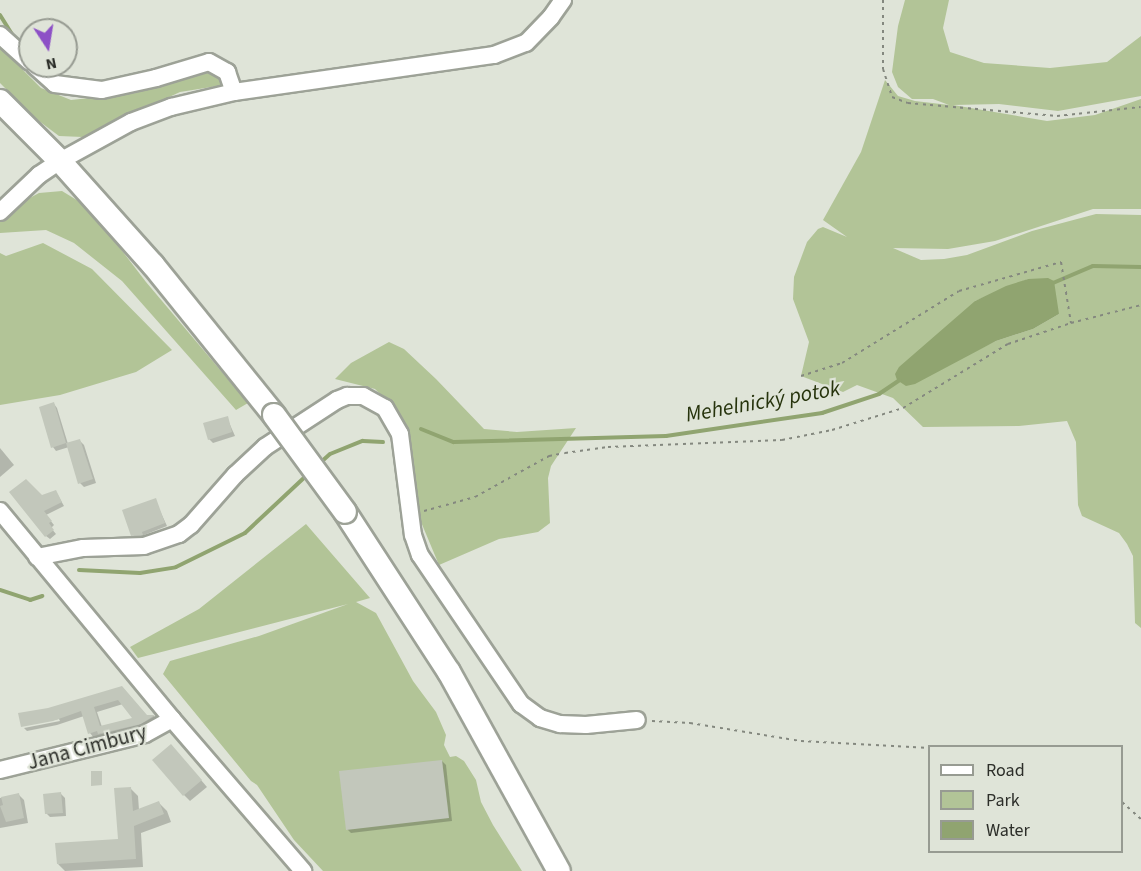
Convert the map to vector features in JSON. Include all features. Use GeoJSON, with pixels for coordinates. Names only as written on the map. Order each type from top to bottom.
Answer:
{"type":"FeatureCollection","features":[{"type":"Feature","properties":{"kind":"main road"},"geometry":{"type":"LineString","coordinates":[[0,101],[60,161],[153,265],[274,415],[345,512],[449,672],[559,871]]}},
{"type":"Feature","properties":{"kind":"street"},"geometry":{"type":"LineString","coordinates":[[0,212],[39,175],[131,122],[171,107],[234,92],[494,55],[526,43],[551,17],[563,0]]}},
{"type":"Feature","properties":{"kind":"street"},"geometry":{"type":"LineString","coordinates":[[0,35],[18,51]]}},
{"type":"Feature","properties":{"kind":"street"},"geometry":{"type":"LineString","coordinates":[[48,78],[55,84],[102,90],[156,78],[209,62],[227,72],[234,92]]}},
{"type":"Feature","properties":{"kind":"street"},"geometry":{"type":"LineString","coordinates":[[38,556],[83,548],[144,546],[179,534],[191,525],[235,475],[266,447],[337,400],[355,395],[372,399],[391,416],[400,434],[410,515],[420,555],[521,704],[540,718],[560,724],[586,725],[637,720]]}},
{"type":"Feature","properties":{"kind":"street"},"geometry":{"type":"LineString","coordinates":[[0,511],[172,719],[303,871]]}},
{"type":"Feature","properties":{"kind":"street","name":"Jana Cimbury"},"geometry":{"type":"LineString","coordinates":[[0,770],[145,734],[172,719]]}},
{"type":"Feature","properties":{"kind":"path"},"geometry":{"type":"LineString","coordinates":[[884,0],[883,69],[892,97],[908,103],[925,105],[1058,116],[1141,107]]}},
{"type":"Feature","properties":{"kind":"path"},"geometry":{"type":"LineString","coordinates":[[801,376],[842,363],[959,291],[1061,262],[1071,323]]}},
{"type":"Feature","properties":{"kind":"path"},"geometry":{"type":"LineString","coordinates":[[410,515],[475,497],[516,477],[549,456],[608,447],[782,440],[832,430],[903,408],[1008,345],[1071,323],[1141,305]]}},
{"type":"Feature","properties":{"kind":"path"},"geometry":{"type":"LineString","coordinates":[[637,720],[690,723],[801,741],[928,748]]}},
{"type":"Feature","properties":{"kind":"path"},"geometry":{"type":"LineString","coordinates":[[1123,803],[1141,819]]}},
{"type":"Feature","properties":{"kind":"green space"},"geometry":{"type":"Polygon","coordinates":[[[905,0],[949,0],[943,28],[950,52],[984,63],[1050,68],[1107,62],[1141,36],[1141,96],[1058,111],[999,104],[953,105],[1047,121],[1095,115],[1141,99],[1141,209],[1093,209],[995,241],[948,249],[893,248],[921,260],[944,259],[967,255],[1032,231],[1096,214],[1141,215],[1141,628],[1135,623],[1133,556],[1127,544],[1119,533],[1082,516],[1078,505],[1076,442],[1067,421],[1019,426],[923,427],[893,398],[857,385],[843,392],[801,376],[809,342],[793,299],[794,277],[807,242],[818,229],[823,227],[847,237],[823,220],[861,152],[885,80],[898,96],[915,101],[949,105],[933,99],[912,99],[898,87],[892,72],[898,26],[905,0]],[[1028,279],[975,301],[961,358],[996,341],[1033,329],[1059,314],[1028,279]]]}},
{"type":"Feature","properties":{"kind":"green space"},"geometry":{"type":"Polygon","coordinates":[[[0,47],[18,65],[18,78],[31,78],[41,88],[71,100],[136,93],[198,72],[216,74],[224,85],[180,92],[83,137],[59,136],[35,118],[0,83],[0,47]]]}},
{"type":"Feature","properties":{"kind":"green space"},"geometry":{"type":"Polygon","coordinates":[[[62,191],[80,202],[103,226],[146,282],[248,403],[236,410],[122,281],[74,243],[46,230],[0,233],[0,214],[39,193],[62,191]]]}},
{"type":"Feature","properties":{"kind":"green space"},"geometry":{"type":"Polygon","coordinates":[[[43,243],[92,269],[172,350],[136,372],[60,395],[0,405],[0,253],[6,256],[43,243]]]}},
{"type":"Feature","properties":{"kind":"green space"},"geometry":{"type":"Polygon","coordinates":[[[389,342],[404,349],[484,429],[517,432],[576,428],[551,466],[548,478],[550,523],[538,532],[499,539],[439,565],[421,522],[415,491],[411,443],[396,410],[375,389],[335,379],[351,363],[389,342]]]}},
{"type":"Feature","properties":{"kind":"green space"},"geometry":{"type":"Polygon","coordinates":[[[306,524],[370,598],[356,602],[376,613],[413,681],[436,712],[446,735],[444,745],[450,757],[456,756],[464,761],[476,780],[481,802],[522,871],[323,871],[294,840],[257,785],[251,781],[163,674],[170,661],[259,636],[348,604],[138,658],[130,647],[199,609],[306,524]]]}},
{"type":"Feature","properties":{"kind":"water"},"geometry":{"type":"Polygon","coordinates":[[[1048,278],[1054,281],[1059,314],[1033,329],[996,341],[915,384],[906,386],[897,380],[895,374],[899,367],[975,301],[1006,286],[1028,279],[1048,278]]]}},
{"type":"Feature","properties":{"kind":"building"},"geometry":{"type":"Polygon","coordinates":[[[54,402],[66,443],[51,448],[39,407],[54,402]]]}},
{"type":"Feature","properties":{"kind":"building"},"geometry":{"type":"Polygon","coordinates":[[[228,416],[232,432],[208,440],[203,423],[228,416]]]}},
{"type":"Feature","properties":{"kind":"building"},"geometry":{"type":"Polygon","coordinates":[[[80,439],[93,479],[78,484],[66,443],[80,439]]]}},
{"type":"Feature","properties":{"kind":"building"},"geometry":{"type":"Polygon","coordinates":[[[26,479],[42,495],[56,490],[62,502],[44,511],[52,521],[49,523],[54,530],[45,537],[9,492],[26,479]]]}},
{"type":"Feature","properties":{"kind":"building"},"geometry":{"type":"Polygon","coordinates":[[[156,498],[165,523],[142,532],[143,535],[131,536],[122,510],[156,498]]]}},
{"type":"Feature","properties":{"kind":"building"},"geometry":{"type":"Polygon","coordinates":[[[122,686],[147,715],[155,715],[141,724],[98,734],[97,731],[88,734],[81,711],[53,721],[21,727],[18,713],[48,708],[122,686]],[[118,700],[94,707],[100,726],[132,718],[118,700]]]}},
{"type":"Feature","properties":{"kind":"building"},"geometry":{"type":"Polygon","coordinates":[[[171,744],[202,780],[183,796],[152,760],[171,744]]]}},
{"type":"Feature","properties":{"kind":"building"},"geometry":{"type":"Polygon","coordinates":[[[442,760],[449,818],[346,830],[339,771],[442,760]]]}},
{"type":"Feature","properties":{"kind":"building"},"geometry":{"type":"Polygon","coordinates":[[[91,771],[102,771],[102,785],[91,786],[91,771]]]}},
{"type":"Feature","properties":{"kind":"building"},"geometry":{"type":"Polygon","coordinates":[[[131,787],[133,811],[159,801],[164,814],[134,826],[136,859],[57,864],[55,843],[118,839],[114,788],[131,787]]]}},
{"type":"Feature","properties":{"kind":"building"},"geometry":{"type":"Polygon","coordinates":[[[61,792],[63,813],[45,814],[43,794],[61,792]]]}},
{"type":"Feature","properties":{"kind":"building"},"geometry":{"type":"Polygon","coordinates":[[[19,793],[24,818],[6,822],[0,806],[3,805],[1,797],[19,793]]]}},
{"type":"Feature","properties":{"kind":"waterway"},"geometry":{"type":"LineString","coordinates":[[0,15],[15,39]]}},
{"type":"Feature","properties":{"kind":"waterway","name":"Mehelnický potok"},"geometry":{"type":"LineString","coordinates":[[1053,283],[1093,266],[1141,267]]}},
{"type":"Feature","properties":{"kind":"waterway","name":"Mehelnický potok"},"geometry":{"type":"LineString","coordinates":[[421,429],[454,442],[666,436],[822,413],[879,394],[900,380]]}},
{"type":"Feature","properties":{"kind":"waterway","name":"Mehelnický potok"},"geometry":{"type":"LineString","coordinates":[[320,463],[330,454],[363,441],[383,442]]}},
{"type":"Feature","properties":{"kind":"waterway","name":"Mehelnický potok"},"geometry":{"type":"LineString","coordinates":[[79,570],[140,573],[176,567],[245,533],[308,474]]}},
{"type":"Feature","properties":{"kind":"waterway","name":"Mehelnický potok"},"geometry":{"type":"LineString","coordinates":[[0,590],[30,600],[42,596]]}}]}
